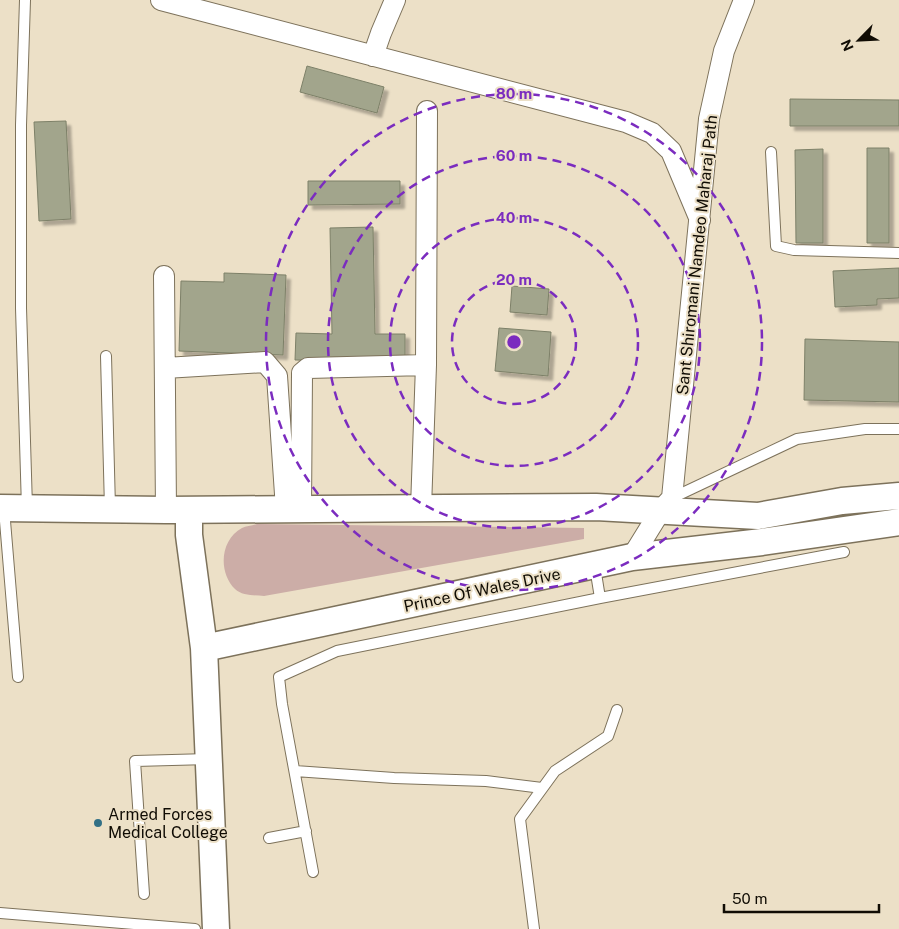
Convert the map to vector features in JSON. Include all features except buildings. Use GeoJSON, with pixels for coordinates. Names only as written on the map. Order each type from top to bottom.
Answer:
{"type":"FeatureCollection","features":[{"type":"Feature","properties":{"kind":"street"},"geometry":{"type":"LineString","coordinates":[[161,0],[626,122],[652,133],[671,151],[700,220]]}},
{"type":"Feature","properties":{"kind":"street"},"geometry":{"type":"LineString","coordinates":[[373,56],[395,0]]}},
{"type":"Feature","properties":{"kind":"street","name":"Sant Shiromani Namdeo Maharaj Path"},"geometry":{"type":"LineString","coordinates":[[666,504],[700,220],[709,119],[724,51],[744,0]]}},
{"type":"Feature","properties":{"kind":"street"},"geometry":{"type":"LineString","coordinates":[[422,508],[426,364],[427,111]]}},
{"type":"Feature","properties":{"kind":"street"},"geometry":{"type":"LineString","coordinates":[[164,276],[165,368],[178,510],[190,535],[204,648],[216,929]]}},
{"type":"Feature","properties":{"kind":"street"},"geometry":{"type":"LineString","coordinates":[[165,368],[265,362],[277,376],[294,509]]}},
{"type":"Feature","properties":{"kind":"street"},"geometry":{"type":"LineString","coordinates":[[294,509],[302,373],[308,368],[426,364]]}},
{"type":"Feature","properties":{"kind":"street"},"geometry":{"type":"LineString","coordinates":[[11,509],[178,510],[596,507],[666,504],[758,516],[842,501],[899,496]]}},
{"type":"Feature","properties":{"kind":"street"},"geometry":{"type":"LineString","coordinates":[[632,558],[666,504]]}},
{"type":"Feature","properties":{"kind":"street","name":"Prince Of Wales Drive"},"geometry":{"type":"LineString","coordinates":[[204,648],[632,558],[762,542],[899,522]]}},
{"type":"Feature","properties":{"kind":"lane"},"geometry":{"type":"LineString","coordinates":[[18,677],[11,509],[21,308],[25,0]]}},
{"type":"Feature","properties":{"kind":"lane"},"geometry":{"type":"LineString","coordinates":[[771,152],[776,246],[794,250],[899,253]]}},
{"type":"Feature","properties":{"kind":"lane"},"geometry":{"type":"LineString","coordinates":[[106,356],[110,510]]}},
{"type":"Feature","properties":{"kind":"lane"},"geometry":{"type":"LineString","coordinates":[[666,504],[797,440],[865,429],[899,429]]}},
{"type":"Feature","properties":{"kind":"lane"},"geometry":{"type":"LineString","coordinates":[[313,872],[282,704],[279,677],[337,651],[600,598],[844,552]]}},
{"type":"Feature","properties":{"kind":"lane"},"geometry":{"type":"LineString","coordinates":[[595,566],[600,598]]}},
{"type":"Feature","properties":{"kind":"lane"},"geometry":{"type":"LineString","coordinates":[[534,929],[520,819],[555,771],[608,736],[616,710]]}},
{"type":"Feature","properties":{"kind":"lane"},"geometry":{"type":"LineString","coordinates":[[144,894],[135,761],[209,759]]}},
{"type":"Feature","properties":{"kind":"lane"},"geometry":{"type":"LineString","coordinates":[[295,771],[394,778],[486,780],[542,788]]}},
{"type":"Feature","properties":{"kind":"lane"},"geometry":{"type":"LineString","coordinates":[[269,838],[306,831]]}},
{"type":"Feature","properties":{"kind":"lane"},"geometry":{"type":"LineString","coordinates":[[0,913],[145,927],[195,929]]}},
{"type":"Feature","properties":{"kind":"shaded area"},"geometry":{"type":"Polygon","coordinates":[[[257,524],[584,528],[584,539],[264,596],[249,595],[235,589],[226,574],[224,565],[224,557],[229,540],[242,528],[257,524]]]}},
{"type":"Feature","properties":{"kind":"place","name":"Armed Forces Medical College"},"geometry":{"type":"Point","coordinates":[98,823]}}]}
